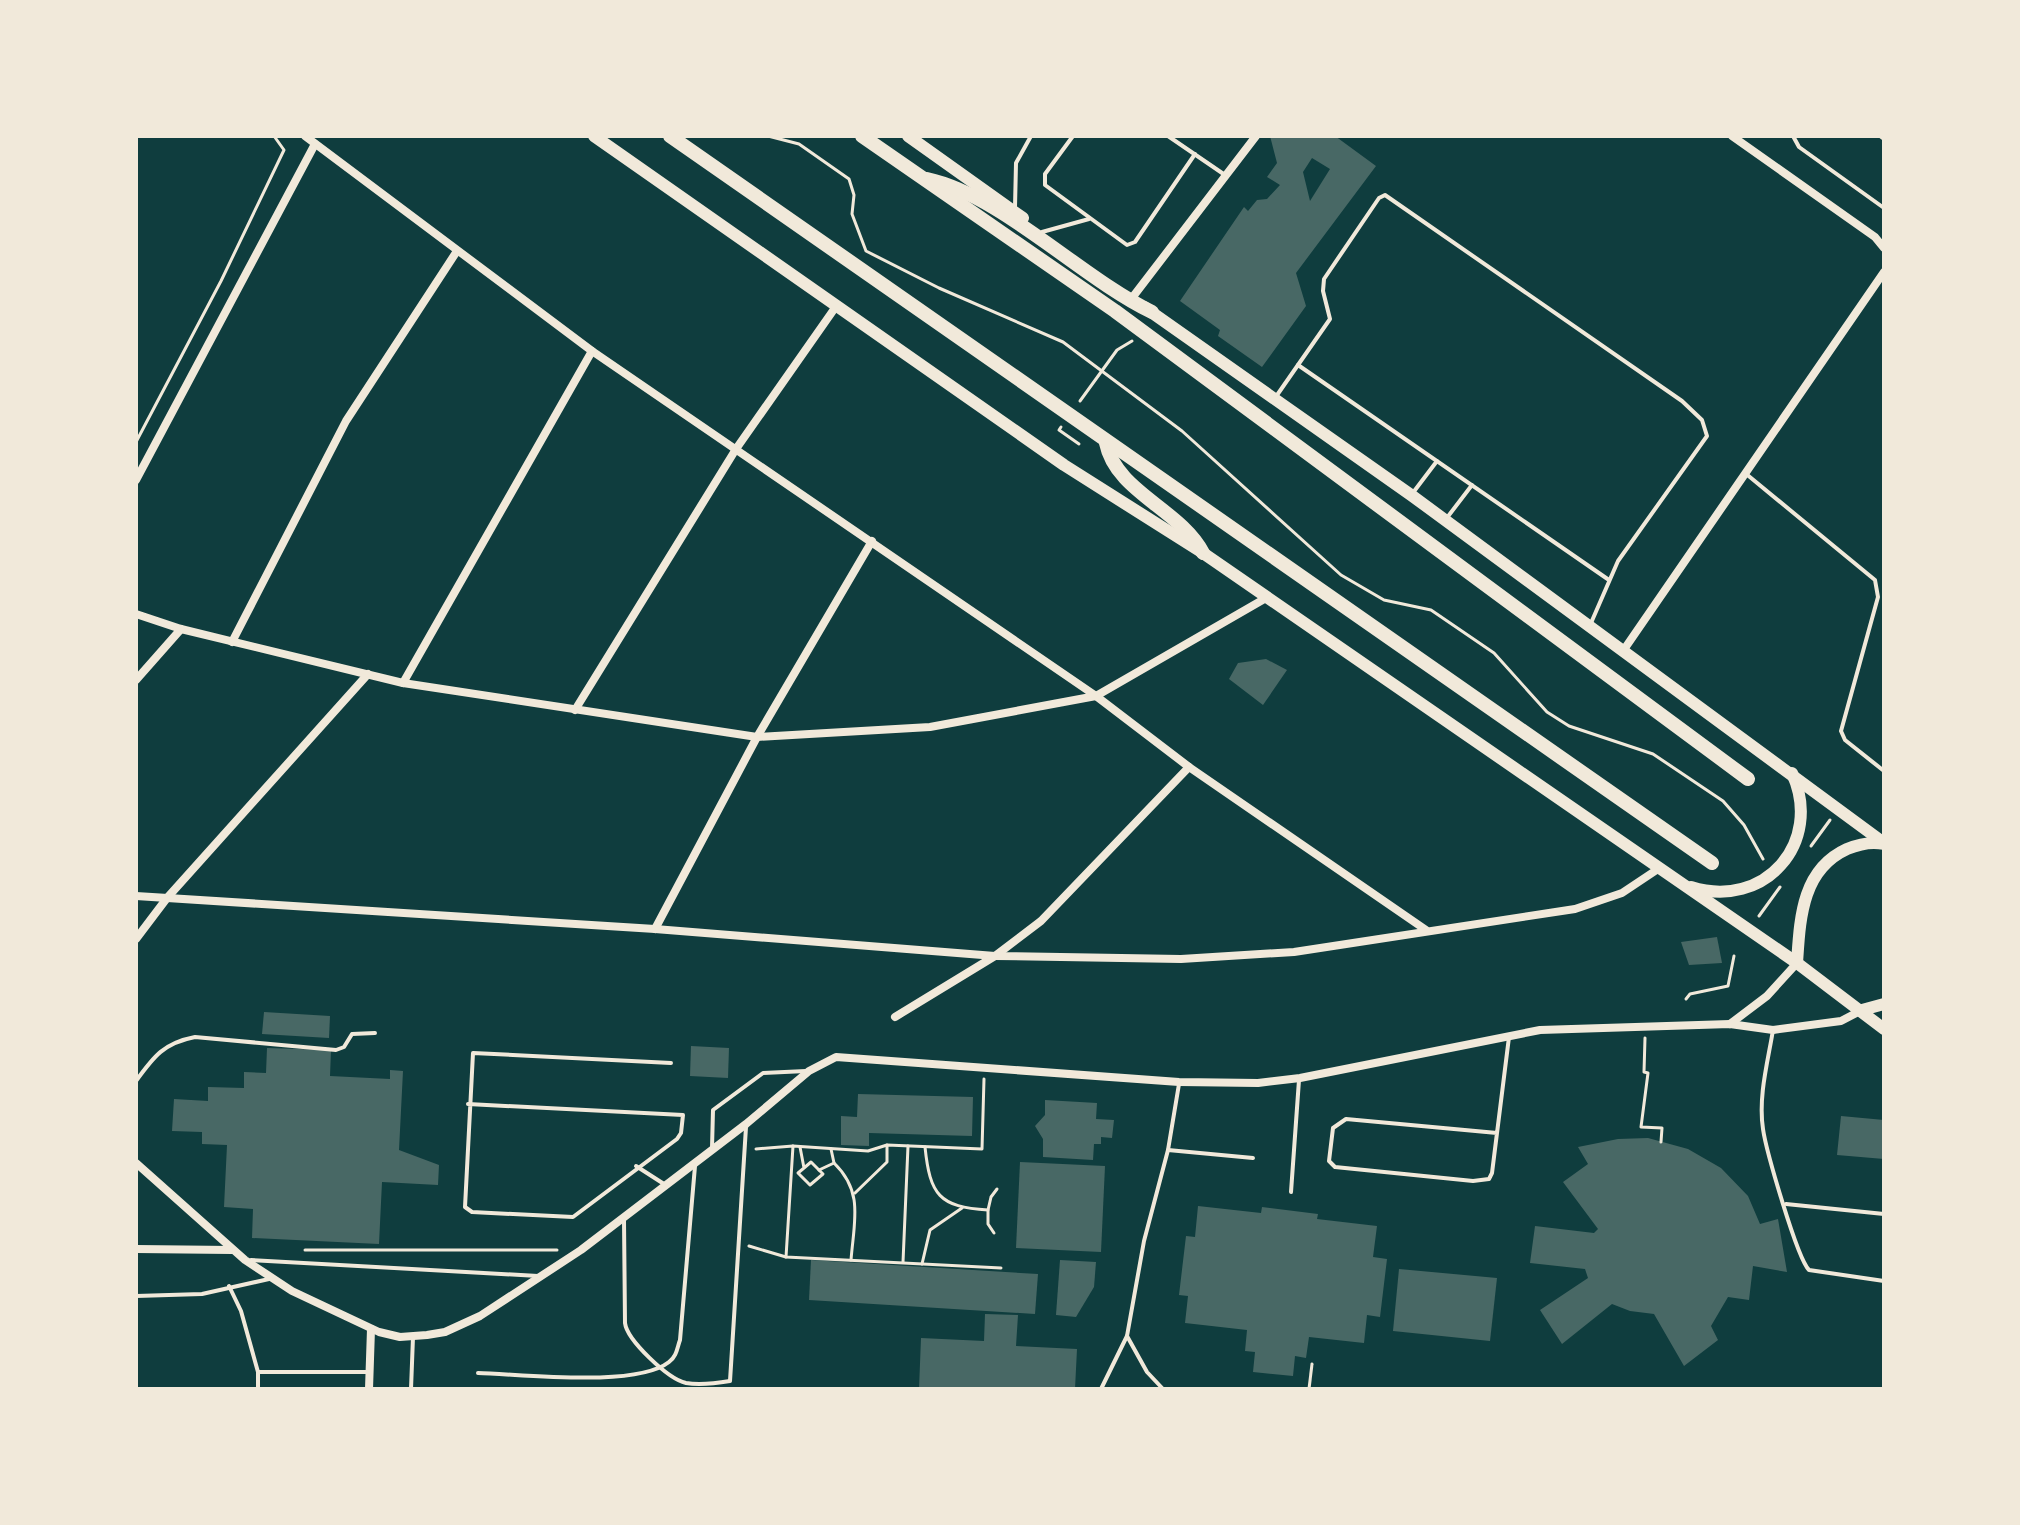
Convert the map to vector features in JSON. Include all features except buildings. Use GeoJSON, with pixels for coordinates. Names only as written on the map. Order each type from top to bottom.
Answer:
{"type":"FeatureCollection","features":[{"type":"Feature","properties":{"kind":"highway"},"geometry":{"type":"LineString","coordinates":[[670,136],[1712,863]]}},
{"type":"Feature","properties":{"kind":"highway"},"geometry":{"type":"LineString","coordinates":[[862,136],[1115,311],[1748,779]]}},
{"type":"Feature","properties":{"kind":"highway"},"geometry":{"type":"LineString","coordinates":[[920,177],[963,189],[1102,283],[1152,312]]}},
{"type":"Feature","properties":{"kind":"highway"},"geometry":{"type":"LineString","coordinates":[[1106,443],[1109,458],[1119,472],[1184,525],[1203,553]]}},
{"type":"Feature","properties":{"kind":"main road"},"geometry":{"type":"LineString","coordinates":[[594,136],[1064,465],[1203,553],[1797,963],[1884,1029]]}},
{"type":"Feature","properties":{"kind":"main road"},"geometry":{"type":"LineString","coordinates":[[908,136],[1273,400],[1411,495],[1884,843]]}},
{"type":"Feature","properties":{"kind":"main road"},"geometry":{"type":"LineString","coordinates":[[1676,881],[1695,888],[1724,891],[1752,885],[1772,872],[1794,847],[1803,820],[1792,773]]}},
{"type":"Feature","properties":{"kind":"main road"},"geometry":{"type":"LineString","coordinates":[[1797,963],[1802,909],[1820,869],[1857,846],[1884,843]]}},
{"type":"Feature","properties":{"kind":"main road"},"geometry":{"type":"LineString","coordinates":[[1862,1010],[1884,1004]]}},
{"type":"Feature","properties":{"kind":"street"},"geometry":{"type":"LineString","coordinates":[[305,136],[592,351],[1096,696],[1189,767],[1426,930]]}},
{"type":"Feature","properties":{"kind":"street"},"geometry":{"type":"LineString","coordinates":[[1132,298],[1256,136]]}},
{"type":"Feature","properties":{"kind":"street"},"geometry":{"type":"LineString","coordinates":[[1732,136],[1875,237],[1884,248]]}},
{"type":"Feature","properties":{"kind":"street"},"geometry":{"type":"LineString","coordinates":[[136,480],[315,144]]}},
{"type":"Feature","properties":{"kind":"street"},"geometry":{"type":"LineString","coordinates":[[232,642],[346,421],[457,251]]}},
{"type":"Feature","properties":{"kind":"street"},"geometry":{"type":"LineString","coordinates":[[1623,651],[1884,272]]}},
{"type":"Feature","properties":{"kind":"street"},"geometry":{"type":"LineString","coordinates":[[575,710],[736,449],[837,305]]}},
{"type":"Feature","properties":{"kind":"street"},"geometry":{"type":"LineString","coordinates":[[403,683],[592,351]]}},
{"type":"Feature","properties":{"kind":"street"},"geometry":{"type":"LineString","coordinates":[[655,929],[757,737],[872,541]]}},
{"type":"Feature","properties":{"kind":"street"},"geometry":{"type":"LineString","coordinates":[[136,614],[181,629],[403,683],[757,737],[930,727],[1096,696],[1266,598]]}},
{"type":"Feature","properties":{"kind":"street"},"geometry":{"type":"LineString","coordinates":[[136,680],[181,629]]}},
{"type":"Feature","properties":{"kind":"street"},"geometry":{"type":"LineString","coordinates":[[136,939],[167,898],[368,674]]}},
{"type":"Feature","properties":{"kind":"street"},"geometry":{"type":"LineString","coordinates":[[895,1017],[995,956],[1041,921],[1189,767]]}},
{"type":"Feature","properties":{"kind":"street"},"geometry":{"type":"LineString","coordinates":[[136,896],[655,929],[995,956],[1181,959],[1294,952],[1575,909],[1622,893],[1658,869]]}},
{"type":"Feature","properties":{"kind":"street"},"geometry":{"type":"LineString","coordinates":[[1730,1024],[1767,996],[1797,963]]}},
{"type":"Feature","properties":{"kind":"street"},"geometry":{"type":"LineString","coordinates":[[136,1163],[233,1250],[271,1278],[316,1304],[371,1329],[413,1337],[462,1325],[581,1250],[713,1150],[809,1071],[836,1057],[1179,1082],[1258,1083],[1300,1078],[1509,1035],[1570,1027],[1730,1024],[1773,1030],[1841,1021],[1862,1010]]}},
{"type":"Feature","properties":{"kind":"street"},"geometry":{"type":"LineString","coordinates":[[136,1249],[233,1250]]}},
{"type":"Feature","properties":{"kind":"street"},"geometry":{"type":"LineString","coordinates":[[369,1389],[371,1329]]}},
{"type":"Feature","properties":{"kind":"lane"},"geometry":{"type":"LineString","coordinates":[[1015,213],[1016,163],[1031,136]]}},
{"type":"Feature","properties":{"kind":"lane"},"geometry":{"type":"LineString","coordinates":[[1073,136],[1044,180],[1048,189],[1124,244],[1131,245],[1195,154]]}},
{"type":"Feature","properties":{"kind":"lane"},"geometry":{"type":"LineString","coordinates":[[1168,136],[1227,176]]}},
{"type":"Feature","properties":{"kind":"lane"},"geometry":{"type":"LineString","coordinates":[[1793,136],[1799,147],[1884,208]]}},
{"type":"Feature","properties":{"kind":"lane"},"geometry":{"type":"LineString","coordinates":[[1273,400],[1330,319],[1323,291],[1324,279],[1379,198],[1385,195],[1682,401],[1707,427],[1703,446],[1618,561],[1590,627]]}},
{"type":"Feature","properties":{"kind":"lane"},"geometry":{"type":"LineString","coordinates":[[1042,232],[1089,219]]}},
{"type":"Feature","properties":{"kind":"lane"},"geometry":{"type":"LineString","coordinates":[[1298,365],[1609,580]]}},
{"type":"Feature","properties":{"kind":"lane"},"geometry":{"type":"LineString","coordinates":[[1411,495],[1437,461]]}},
{"type":"Feature","properties":{"kind":"lane"},"geometry":{"type":"LineString","coordinates":[[1745,473],[1867,570],[1875,580],[1881,597],[1841,724],[1845,740],[1884,771]]}},
{"type":"Feature","properties":{"kind":"lane"},"geometry":{"type":"LineString","coordinates":[[1445,521],[1472,485]]}},
{"type":"Feature","properties":{"kind":"lane"},"geometry":{"type":"LineString","coordinates":[[1773,1030],[1764,1088],[1763,1128],[1786,1204],[1796,1251],[1809,1270],[1884,1281]]}},
{"type":"Feature","properties":{"kind":"lane"},"geometry":{"type":"LineString","coordinates":[[136,1081],[158,1050],[173,1042],[195,1037],[336,1050],[344,1047],[352,1034],[375,1033]]}},
{"type":"Feature","properties":{"kind":"lane"},"geometry":{"type":"LineString","coordinates":[[1497,1133],[1346,1119],[1333,1128],[1329,1161],[1335,1167],[1483,1181],[1492,1173],[1497,1133],[1509,1035]]}},
{"type":"Feature","properties":{"kind":"lane"},"geometry":{"type":"LineString","coordinates":[[468,1104],[683,1115],[679,1136],[569,1218],[472,1212],[465,1203],[468,1104],[471,1056],[476,1052],[671,1063]]}},
{"type":"Feature","properties":{"kind":"lane"},"geometry":{"type":"LineString","coordinates":[[713,1150],[713,1110],[763,1073],[809,1071]]}},
{"type":"Feature","properties":{"kind":"lane"},"geometry":{"type":"LineString","coordinates":[[1291,1192],[1300,1078]]}},
{"type":"Feature","properties":{"kind":"lane"},"geometry":{"type":"LineString","coordinates":[[1101,1389],[1127,1336],[1144,1241],[1168,1150],[1179,1082]]}},
{"type":"Feature","properties":{"kind":"lane"},"geometry":{"type":"LineString","coordinates":[[624,1216],[625,1330],[660,1367],[686,1383],[732,1379],[746,1124]]}},
{"type":"Feature","properties":{"kind":"lane"},"geometry":{"type":"LineString","coordinates":[[1168,1150],[1253,1158]]}},
{"type":"Feature","properties":{"kind":"lane"},"geometry":{"type":"LineString","coordinates":[[478,1373],[605,1378],[660,1367],[676,1355],[680,1340],[695,1164]]}},
{"type":"Feature","properties":{"kind":"lane"},"geometry":{"type":"LineString","coordinates":[[636,1166],[666,1185]]}},
{"type":"Feature","properties":{"kind":"lane"},"geometry":{"type":"LineString","coordinates":[[1786,1204],[1884,1214]]}},
{"type":"Feature","properties":{"kind":"lane"},"geometry":{"type":"LineString","coordinates":[[245,1260],[538,1276]]}},
{"type":"Feature","properties":{"kind":"lane"},"geometry":{"type":"LineString","coordinates":[[136,1296],[202,1294],[271,1278]]}},
{"type":"Feature","properties":{"kind":"lane"},"geometry":{"type":"LineString","coordinates":[[229,1286],[241,1311],[258,1372],[258,1389]]}},
{"type":"Feature","properties":{"kind":"lane"},"geometry":{"type":"LineString","coordinates":[[1127,1336],[1147,1372],[1163,1389]]}},
{"type":"Feature","properties":{"kind":"lane"},"geometry":{"type":"LineString","coordinates":[[411,1389],[413,1337]]}},
{"type":"Feature","properties":{"kind":"lane"},"geometry":{"type":"LineString","coordinates":[[258,1372],[370,1372]]}},
{"type":"Feature","properties":{"kind":"path"},"geometry":{"type":"LineString","coordinates":[[136,442],[221,281],[284,150],[274,136]]}},
{"type":"Feature","properties":{"kind":"path"},"geometry":{"type":"LineString","coordinates":[[768,136],[799,144],[849,179],[854,195],[852,214],[866,251],[939,288],[1063,342],[1182,431],[1341,575],[1384,600],[1431,610],[1494,653],[1526,693],[1547,712],[1569,726],[1653,754],[1723,801],[1744,825],[1772,872]]}},
{"type":"Feature","properties":{"kind":"path"},"geometry":{"type":"LineString","coordinates":[[1076,407],[1117,350],[1140,336]]}},
{"type":"Feature","properties":{"kind":"path"},"geometry":{"type":"LineString","coordinates":[[1067,419],[1059,430],[1079,444]]}},
{"type":"Feature","properties":{"kind":"path"},"geometry":{"type":"LineString","coordinates":[[1064,465],[1089,430]]}},
{"type":"Feature","properties":{"kind":"path"},"geometry":{"type":"LineString","coordinates":[[1686,999],[1690,994],[1728,986],[1734,956]]}},
{"type":"Feature","properties":{"kind":"path"},"geometry":{"type":"LineString","coordinates":[[1645,1026],[1644,1072],[1648,1073],[1641,1127],[1662,1128],[1661,1142]]}},
{"type":"Feature","properties":{"kind":"path"},"geometry":{"type":"LineString","coordinates":[[744,1150],[793,1146],[868,1151],[887,1145],[982,1149],[984,1067]]}},
{"type":"Feature","properties":{"kind":"path"},"geometry":{"type":"LineString","coordinates":[[855,1193],[866,1179],[881,1171],[887,1162],[887,1145]]}},
{"type":"Feature","properties":{"kind":"path"},"geometry":{"type":"LineString","coordinates":[[786,1257],[793,1146]]}},
{"type":"Feature","properties":{"kind":"path"},"geometry":{"type":"LineString","coordinates":[[903,1263],[908,1146]]}},
{"type":"Feature","properties":{"kind":"path"},"geometry":{"type":"LineString","coordinates":[[800,1147],[804,1168]]}},
{"type":"Feature","properties":{"kind":"path"},"geometry":{"type":"LineString","coordinates":[[925,1147],[928,1178],[939,1198],[962,1208],[988,1210]]}},
{"type":"Feature","properties":{"kind":"path"},"geometry":{"type":"LineString","coordinates":[[831,1149],[834,1163],[847,1176],[855,1193],[851,1260]]}},
{"type":"Feature","properties":{"kind":"path"},"geometry":{"type":"LineString","coordinates":[[811,1162],[823,1174],[810,1185],[798,1173],[804,1168],[811,1162]]}},
{"type":"Feature","properties":{"kind":"path"},"geometry":{"type":"LineString","coordinates":[[819,1170],[834,1163]]}},
{"type":"Feature","properties":{"kind":"path"},"geometry":{"type":"LineString","coordinates":[[994,1233],[988,1224],[988,1210],[997,1189]]}},
{"type":"Feature","properties":{"kind":"path"},"geometry":{"type":"LineString","coordinates":[[922,1264],[930,1230],[962,1208]]}},
{"type":"Feature","properties":{"kind":"path"},"geometry":{"type":"LineString","coordinates":[[738,1242],[786,1257],[1001,1268]]}},
{"type":"Feature","properties":{"kind":"path"},"geometry":{"type":"LineString","coordinates":[[296,1250],[581,1250]]}},
{"type":"Feature","properties":{"kind":"path"},"geometry":{"type":"LineString","coordinates":[[1309,1389],[1312,1364]]}}]}
